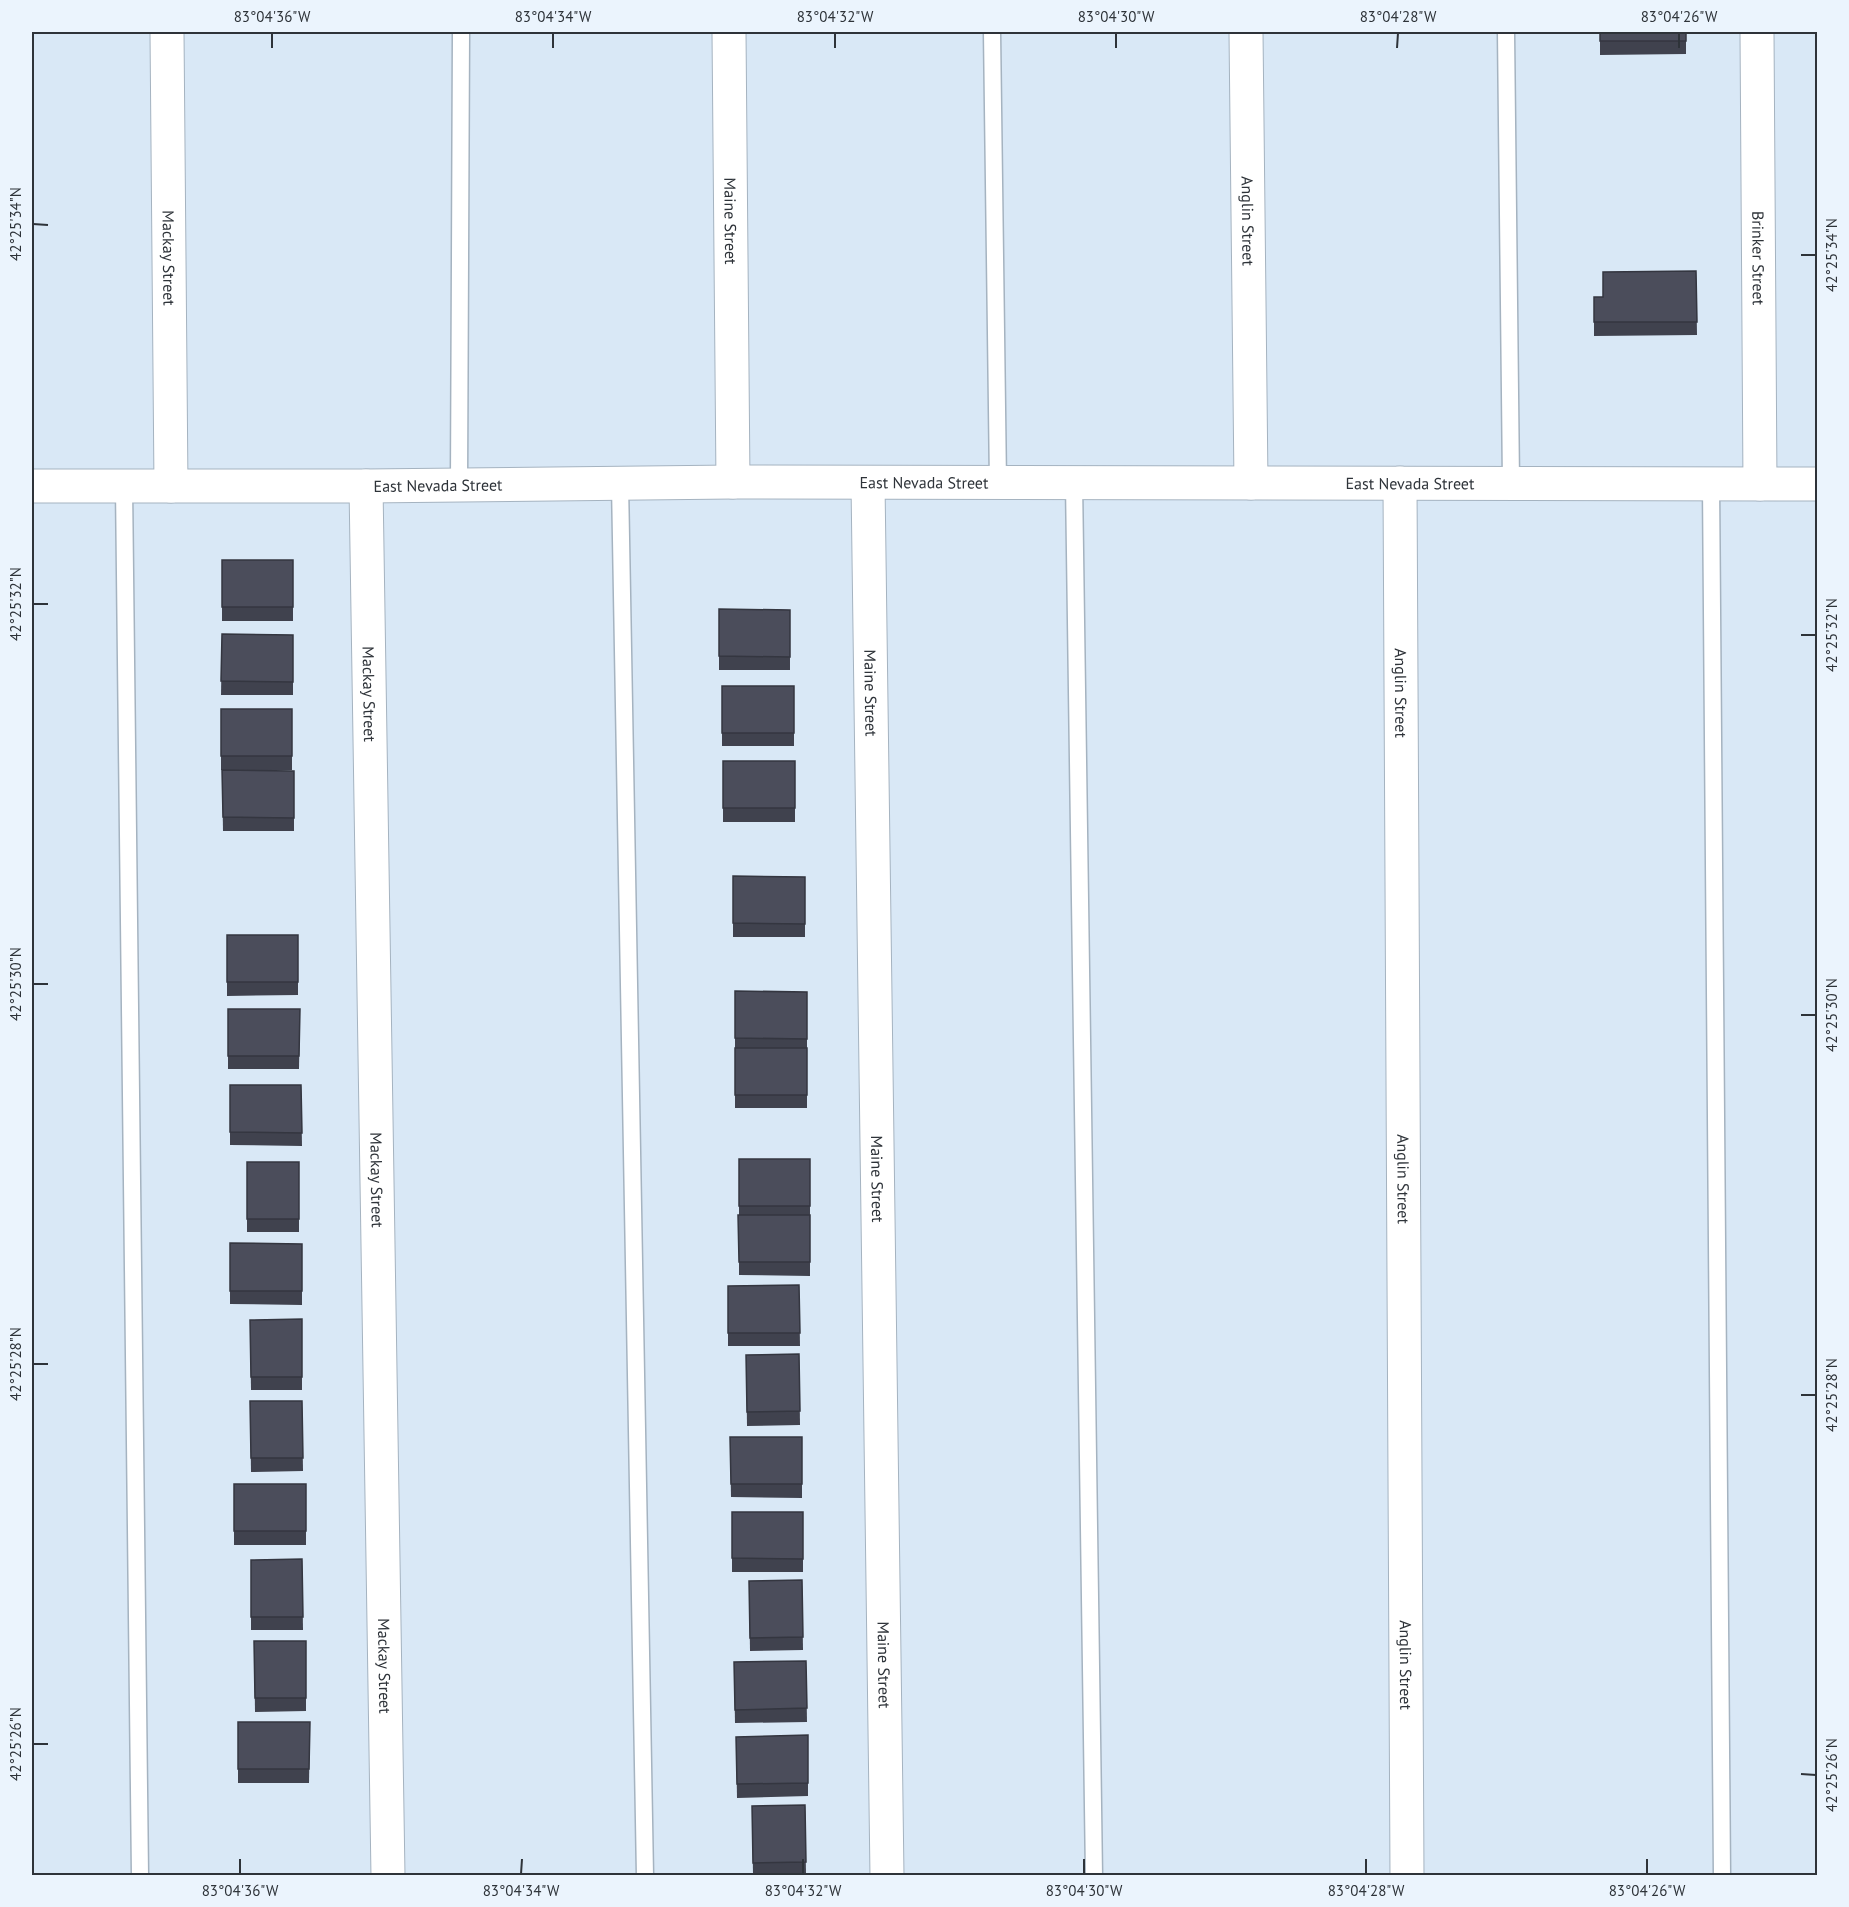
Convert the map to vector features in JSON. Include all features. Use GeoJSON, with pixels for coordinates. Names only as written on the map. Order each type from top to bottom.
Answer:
{"type":"FeatureCollection","features":[{"type":"Feature","properties":{"kind":"street","name":"Mackay Street"},"geometry":{"type":"LineString","coordinates":[[167,32],[171,486]]}},
{"type":"Feature","properties":{"kind":"street","name":"Maine Street"},"geometry":{"type":"LineString","coordinates":[[729,32],[733,482]]}},
{"type":"Feature","properties":{"kind":"street","name":"Anglin Street"},"geometry":{"type":"LineString","coordinates":[[1246,32],[1251,483]]}},
{"type":"Feature","properties":{"kind":"street","name":"Brinker Street"},"geometry":{"type":"LineString","coordinates":[[1757,32],[1760,484]]}},
{"type":"Feature","properties":{"kind":"street","name":"East Nevada Street"},"geometry":{"type":"LineString","coordinates":[[32,486],[366,486],[733,482],[1818,484]]}},
{"type":"Feature","properties":{"kind":"street","name":"Maine Street"},"geometry":{"type":"LineString","coordinates":[[868,483],[886,1875]]}},
{"type":"Feature","properties":{"kind":"street","name":"Anglin Street"},"geometry":{"type":"LineString","coordinates":[[1400,483],[1407,1875]]}},
{"type":"Feature","properties":{"kind":"street","name":"Mackay Street"},"geometry":{"type":"LineString","coordinates":[[366,486],[388,1875]]}},
{"type":"Feature","properties":{"kind":"lane"},"geometry":{"type":"LineString","coordinates":[[459,485],[460,32]]}},
{"type":"Feature","properties":{"kind":"lane"},"geometry":{"type":"LineString","coordinates":[[992,32],[998,483]]}},
{"type":"Feature","properties":{"kind":"lane"},"geometry":{"type":"LineString","coordinates":[[1506,32],[1511,483]]}},
{"type":"Feature","properties":{"kind":"lane"},"geometry":{"type":"LineString","coordinates":[[620,483],[645,1875]]}},
{"type":"Feature","properties":{"kind":"lane"},"geometry":{"type":"LineString","coordinates":[[1074,483],[1094,1875]]}},
{"type":"Feature","properties":{"kind":"lane"},"geometry":{"type":"LineString","coordinates":[[1711,484],[1722,1875]]}},
{"type":"Feature","properties":{"kind":"lane"},"geometry":{"type":"LineString","coordinates":[[124,486],[140,1875]]}},
{"type":"Feature","properties":{"kind":"building"},"geometry":{"type":"Polygon","coordinates":[[[1600,32],[1686,32],[1686,41],[1600,41],[1600,32]]]}},
{"type":"Feature","properties":{"kind":"building"},"geometry":{"type":"Polygon","coordinates":[[[1696,271],[1697,322],[1594,322],[1594,297],[1603,297],[1603,272],[1696,271]]]}},
{"type":"Feature","properties":{"kind":"building"},"geometry":{"type":"Polygon","coordinates":[[[222,560],[293,560],[293,607],[222,607],[222,560]]]}},
{"type":"Feature","properties":{"kind":"building"},"geometry":{"type":"Polygon","coordinates":[[[719,609],[790,610],[790,657],[719,656],[719,609]]]}},
{"type":"Feature","properties":{"kind":"building"},"geometry":{"type":"Polygon","coordinates":[[[222,634],[293,635],[293,682],[221,681],[222,634]]]}},
{"type":"Feature","properties":{"kind":"building"},"geometry":{"type":"Polygon","coordinates":[[[722,686],[794,686],[794,733],[722,733],[722,686]]]}},
{"type":"Feature","properties":{"kind":"building"},"geometry":{"type":"Polygon","coordinates":[[[221,709],[292,709],[292,756],[221,756],[221,709]]]}},
{"type":"Feature","properties":{"kind":"building"},"geometry":{"type":"Polygon","coordinates":[[[723,761],[795,761],[795,808],[723,808],[723,761]]]}},
{"type":"Feature","properties":{"kind":"building"},"geometry":{"type":"Polygon","coordinates":[[[222,770],[294,771],[294,818],[223,817],[222,770]]]}},
{"type":"Feature","properties":{"kind":"building"},"geometry":{"type":"Polygon","coordinates":[[[733,876],[805,877],[805,924],[733,923],[733,876]]]}},
{"type":"Feature","properties":{"kind":"building"},"geometry":{"type":"Polygon","coordinates":[[[227,935],[298,935],[298,982],[227,982],[227,935]]]}},
{"type":"Feature","properties":{"kind":"building"},"geometry":{"type":"Polygon","coordinates":[[[735,991],[807,992],[807,1039],[735,1038],[735,991]]]}},
{"type":"Feature","properties":{"kind":"building"},"geometry":{"type":"Polygon","coordinates":[[[228,1009],[300,1009],[299,1056],[228,1056],[228,1009]]]}},
{"type":"Feature","properties":{"kind":"building"},"geometry":{"type":"Polygon","coordinates":[[[735,1048],[807,1048],[807,1095],[735,1095],[735,1048]]]}},
{"type":"Feature","properties":{"kind":"building"},"geometry":{"type":"Polygon","coordinates":[[[230,1085],[301,1085],[302,1133],[230,1132],[230,1085]]]}},
{"type":"Feature","properties":{"kind":"building"},"geometry":{"type":"Polygon","coordinates":[[[739,1159],[810,1159],[810,1206],[739,1206],[739,1159]]]}},
{"type":"Feature","properties":{"kind":"building"},"geometry":{"type":"Polygon","coordinates":[[[247,1162],[299,1162],[299,1219],[247,1219],[247,1162]]]}},
{"type":"Feature","properties":{"kind":"building"},"geometry":{"type":"Polygon","coordinates":[[[738,1215],[810,1215],[810,1262],[739,1262],[738,1215]]]}},
{"type":"Feature","properties":{"kind":"building"},"geometry":{"type":"Polygon","coordinates":[[[230,1243],[302,1244],[302,1291],[230,1291],[230,1243]]]}},
{"type":"Feature","properties":{"kind":"building"},"geometry":{"type":"Polygon","coordinates":[[[799,1285],[800,1333],[728,1333],[728,1286],[799,1285]]]}},
{"type":"Feature","properties":{"kind":"building"},"geometry":{"type":"Polygon","coordinates":[[[302,1319],[302,1377],[251,1377],[250,1320],[302,1319]]]}},
{"type":"Feature","properties":{"kind":"building"},"geometry":{"type":"Polygon","coordinates":[[[799,1354],[800,1411],[747,1412],[746,1355],[799,1354]]]}},
{"type":"Feature","properties":{"kind":"building"},"geometry":{"type":"Polygon","coordinates":[[[250,1401],[302,1401],[303,1458],[251,1458],[250,1401]]]}},
{"type":"Feature","properties":{"kind":"building"},"geometry":{"type":"Polygon","coordinates":[[[730,1437],[802,1437],[802,1484],[731,1484],[730,1437]]]}},
{"type":"Feature","properties":{"kind":"building"},"geometry":{"type":"Polygon","coordinates":[[[234,1484],[306,1484],[306,1531],[234,1531],[234,1484]]]}},
{"type":"Feature","properties":{"kind":"building"},"geometry":{"type":"Polygon","coordinates":[[[732,1512],[803,1512],[803,1559],[732,1558],[732,1512]]]}},
{"type":"Feature","properties":{"kind":"building"},"geometry":{"type":"Polygon","coordinates":[[[302,1559],[303,1617],[251,1617],[251,1560],[302,1559]]]}},
{"type":"Feature","properties":{"kind":"building"},"geometry":{"type":"Polygon","coordinates":[[[802,1580],[803,1637],[750,1638],[749,1581],[802,1580]]]}},
{"type":"Feature","properties":{"kind":"building"},"geometry":{"type":"Polygon","coordinates":[[[254,1641],[306,1641],[306,1698],[255,1698],[254,1641]]]}},
{"type":"Feature","properties":{"kind":"building"},"geometry":{"type":"Polygon","coordinates":[[[806,1661],[807,1708],[735,1710],[734,1662],[806,1661]]]}},
{"type":"Feature","properties":{"kind":"building"},"geometry":{"type":"Polygon","coordinates":[[[238,1722],[310,1722],[309,1769],[238,1769],[238,1722]]]}},
{"type":"Feature","properties":{"kind":"building"},"geometry":{"type":"Polygon","coordinates":[[[808,1735],[808,1783],[737,1784],[736,1737],[808,1735]]]}},
{"type":"Feature","properties":{"kind":"building"},"geometry":{"type":"Polygon","coordinates":[[[805,1805],[806,1862],[753,1863],[752,1806],[805,1805]]]}}]}
